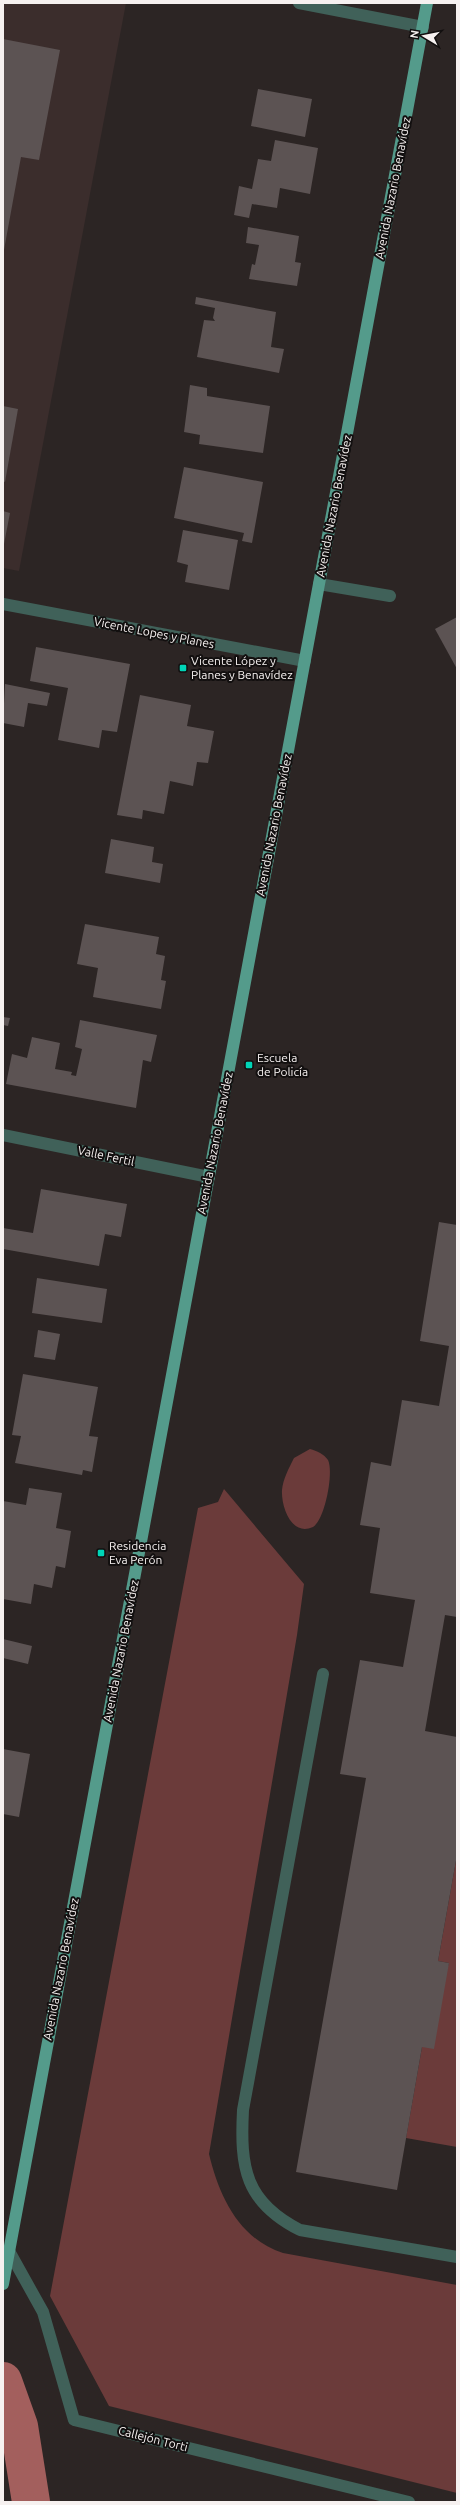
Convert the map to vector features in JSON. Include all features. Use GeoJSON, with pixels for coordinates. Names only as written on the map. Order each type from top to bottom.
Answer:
{"type":"FeatureCollection","features":[{"type":"Feature","properties":{"kind":"main road","name":"Avenida Nazario Benavídez"},"geometry":{"type":"LineString","coordinates":[[3,2284],[304,661],[428,3]]}},
{"type":"Feature","properties":{"kind":"street"},"geometry":{"type":"LineString","coordinates":[[299,3],[423,27]]}},
{"type":"Feature","properties":{"kind":"street"},"geometry":{"type":"LineString","coordinates":[[319,584],[390,596]]}},
{"type":"Feature","properties":{"kind":"street","name":"Vicente Lopes y Planes"},"geometry":{"type":"LineString","coordinates":[[3,604],[304,661]]}},
{"type":"Feature","properties":{"kind":"street","name":"Valle Fertil"},"geometry":{"type":"LineString","coordinates":[[3,1135],[209,1177]]}},
{"type":"Feature","properties":{"kind":"street"},"geometry":{"type":"LineString","coordinates":[[323,1674],[243,2110],[241,2141],[246,2173],[260,2201],[278,2219],[300,2230],[457,2257]]}},
{"type":"Feature","properties":{"kind":"street","name":"Callejón Torti"},"geometry":{"type":"LineString","coordinates":[[9,2251],[43,2312],[74,2420],[409,2502]]}},
{"type":"Feature","properties":{"kind":"shaded area"},"geometry":{"type":"Polygon","coordinates":[[[3,3],[126,3],[19,571],[3,568],[3,3]]]}},
{"type":"Feature","properties":{"kind":"shaded area"},"geometry":{"type":"Polygon","coordinates":[[[310,1449],[320,1453],[328,1460],[330,1475],[325,1506],[321,1515],[313,1527],[305,1529],[299,1528],[293,1524],[289,1518],[283,1504],[282,1490],[288,1470],[294,1458],[310,1449]]]}},
{"type":"Feature","properties":{"kind":"shaded area"},"geometry":{"type":"Polygon","coordinates":[[[224,1489],[304,1584],[297,1635],[209,2154],[213,2170],[225,2200],[233,2214],[254,2238],[268,2246],[283,2253],[457,2285],[457,2493],[109,2406],[50,2296],[198,1508],[218,1502],[224,1489]]]}},
{"type":"Feature","properties":{"kind":"shaded area"},"geometry":{"type":"Polygon","coordinates":[[[457,1855],[457,2147],[406,2138],[422,2047],[449,1963],[438,1961],[457,1855]]]}},
{"type":"Feature","properties":{"kind":"building"},"geometry":{"type":"Polygon","coordinates":[[[3,39],[60,50],[39,160],[21,157],[4,250],[3,39]]]}},
{"type":"Feature","properties":{"kind":"building"},"geometry":{"type":"Polygon","coordinates":[[[258,89],[312,99],[305,137],[251,126],[258,89]]]}},
{"type":"Feature","properties":{"kind":"building"},"geometry":{"type":"Polygon","coordinates":[[[275,140],[318,148],[310,194],[280,188],[277,208],[252,204],[249,218],[234,215],[239,186],[252,189],[258,159],[271,161],[275,140]]]}},
{"type":"Feature","properties":{"kind":"building"},"geometry":{"type":"Polygon","coordinates":[[[248,227],[299,236],[295,262],[301,263],[297,286],[249,279],[252,264],[255,265],[259,245],[246,243],[248,227]]]}},
{"type":"Feature","properties":{"kind":"building"},"geometry":{"type":"Polygon","coordinates":[[[196,297],[276,312],[271,347],[284,349],[279,373],[197,357],[204,320],[215,321],[213,318],[215,308],[195,304],[196,297]]]}},
{"type":"Feature","properties":{"kind":"building"},"geometry":{"type":"Polygon","coordinates":[[[190,385],[207,388],[207,396],[270,406],[263,453],[199,444],[200,435],[184,432],[190,385]]]}},
{"type":"Feature","properties":{"kind":"building"},"geometry":{"type":"Polygon","coordinates":[[[3,406],[18,409],[5,482],[3,481],[3,406]]]}},
{"type":"Feature","properties":{"kind":"building"},"geometry":{"type":"Polygon","coordinates":[[[184,467],[263,482],[252,543],[242,541],[244,533],[174,518],[184,467]]]}},
{"type":"Feature","properties":{"kind":"building"},"geometry":{"type":"Polygon","coordinates":[[[3,511],[10,513],[4,544],[3,543],[3,511]]]}},
{"type":"Feature","properties":{"kind":"building"},"geometry":{"type":"Polygon","coordinates":[[[183,530],[238,540],[229,590],[185,582],[188,565],[177,562],[183,530]]]}},
{"type":"Feature","properties":{"kind":"building"},"geometry":{"type":"Polygon","coordinates":[[[457,617],[457,669],[435,629],[457,617]]]}},
{"type":"Feature","properties":{"kind":"building"},"geometry":{"type":"Polygon","coordinates":[[[36,647],[130,664],[117,732],[102,730],[99,748],[58,740],[68,688],[30,681],[36,647]]]}},
{"type":"Feature","properties":{"kind":"building"},"geometry":{"type":"Polygon","coordinates":[[[5,684],[50,693],[47,706],[28,703],[24,727],[3,723],[5,684]]]}},
{"type":"Feature","properties":{"kind":"building"},"geometry":{"type":"Polygon","coordinates":[[[140,695],[191,705],[187,726],[214,731],[208,763],[197,762],[193,786],[170,781],[164,814],[143,810],[142,819],[117,815],[140,695]]]}},
{"type":"Feature","properties":{"kind":"building"},"geometry":{"type":"Polygon","coordinates":[[[111,839],[154,847],[152,862],[163,864],[160,883],[105,873],[111,839]]]}},
{"type":"Feature","properties":{"kind":"building"},"geometry":{"type":"Polygon","coordinates":[[[85,924],[159,937],[156,954],[165,956],[161,980],[166,981],[161,1009],[93,997],[98,968],[77,964],[85,924]]]}},
{"type":"Feature","properties":{"kind":"building"},"geometry":{"type":"Polygon","coordinates":[[[3,1017],[10,1018],[8,1026],[3,1025],[3,1017]]]}},
{"type":"Feature","properties":{"kind":"building"},"geometry":{"type":"Polygon","coordinates":[[[80,1020],[157,1035],[151,1062],[143,1060],[136,1108],[6,1084],[12,1054],[27,1058],[32,1037],[60,1043],[55,1069],[72,1072],[71,1075],[76,1076],[82,1049],[75,1047],[80,1020]]]}},
{"type":"Feature","properties":{"kind":"building"},"geometry":{"type":"Polygon","coordinates":[[[41,1189],[127,1204],[121,1237],[105,1234],[99,1266],[3,1249],[3,1228],[33,1233],[41,1189]]]}},
{"type":"Feature","properties":{"kind":"building"},"geometry":{"type":"Polygon","coordinates":[[[439,1222],[457,1225],[457,1617],[445,1615],[425,1731],[457,1737],[457,1855],[438,1961],[449,1963],[434,2049],[422,2047],[397,2190],[296,2172],[366,1778],[340,1774],[360,1660],[403,1667],[415,1600],[370,1593],[380,1528],[360,1525],[371,1462],[391,1466],[402,1400],[439,1406],[449,1346],[420,1341],[439,1222]]]}},
{"type":"Feature","properties":{"kind":"building"},"geometry":{"type":"Polygon","coordinates":[[[37,1278],[107,1289],[102,1323],[32,1313],[37,1278]]]}},
{"type":"Feature","properties":{"kind":"building"},"geometry":{"type":"Polygon","coordinates":[[[38,1330],[60,1334],[55,1360],[34,1357],[38,1330]]]}},
{"type":"Feature","properties":{"kind":"building"},"geometry":{"type":"Polygon","coordinates":[[[23,1374],[98,1387],[89,1436],[98,1437],[92,1472],[83,1470],[82,1475],[15,1463],[21,1436],[12,1435],[23,1374]]]}},
{"type":"Feature","properties":{"kind":"building"},"geometry":{"type":"Polygon","coordinates":[[[29,1488],[62,1493],[56,1528],[71,1531],[65,1568],[56,1566],[52,1588],[34,1584],[31,1604],[3,1599],[3,1501],[26,1505],[29,1488]]]}},
{"type":"Feature","properties":{"kind":"building"},"geometry":{"type":"Polygon","coordinates":[[[3,1639],[32,1646],[28,1664],[3,1658],[3,1639]]]}},
{"type":"Feature","properties":{"kind":"building"},"geometry":{"type":"Polygon","coordinates":[[[3,1749],[30,1754],[19,1817],[3,1814],[3,1749]]]}},
{"type":"Feature","properties":{"kind":"waterway"},"geometry":{"type":"LineString","coordinates":[[3,2381],[19,2426],[31,2502]]}},
{"type":"Feature","properties":{"kind":"place","name":"Vicente López y Planes y Benavídez"},"geometry":{"type":"Point","coordinates":[183,668]}},
{"type":"Feature","properties":{"kind":"place","name":"Escuela de Policía"},"geometry":{"type":"Point","coordinates":[249,1065]}},
{"type":"Feature","properties":{"kind":"place","name":"Residencia Eva Perón"},"geometry":{"type":"Point","coordinates":[101,1553]}}]}
